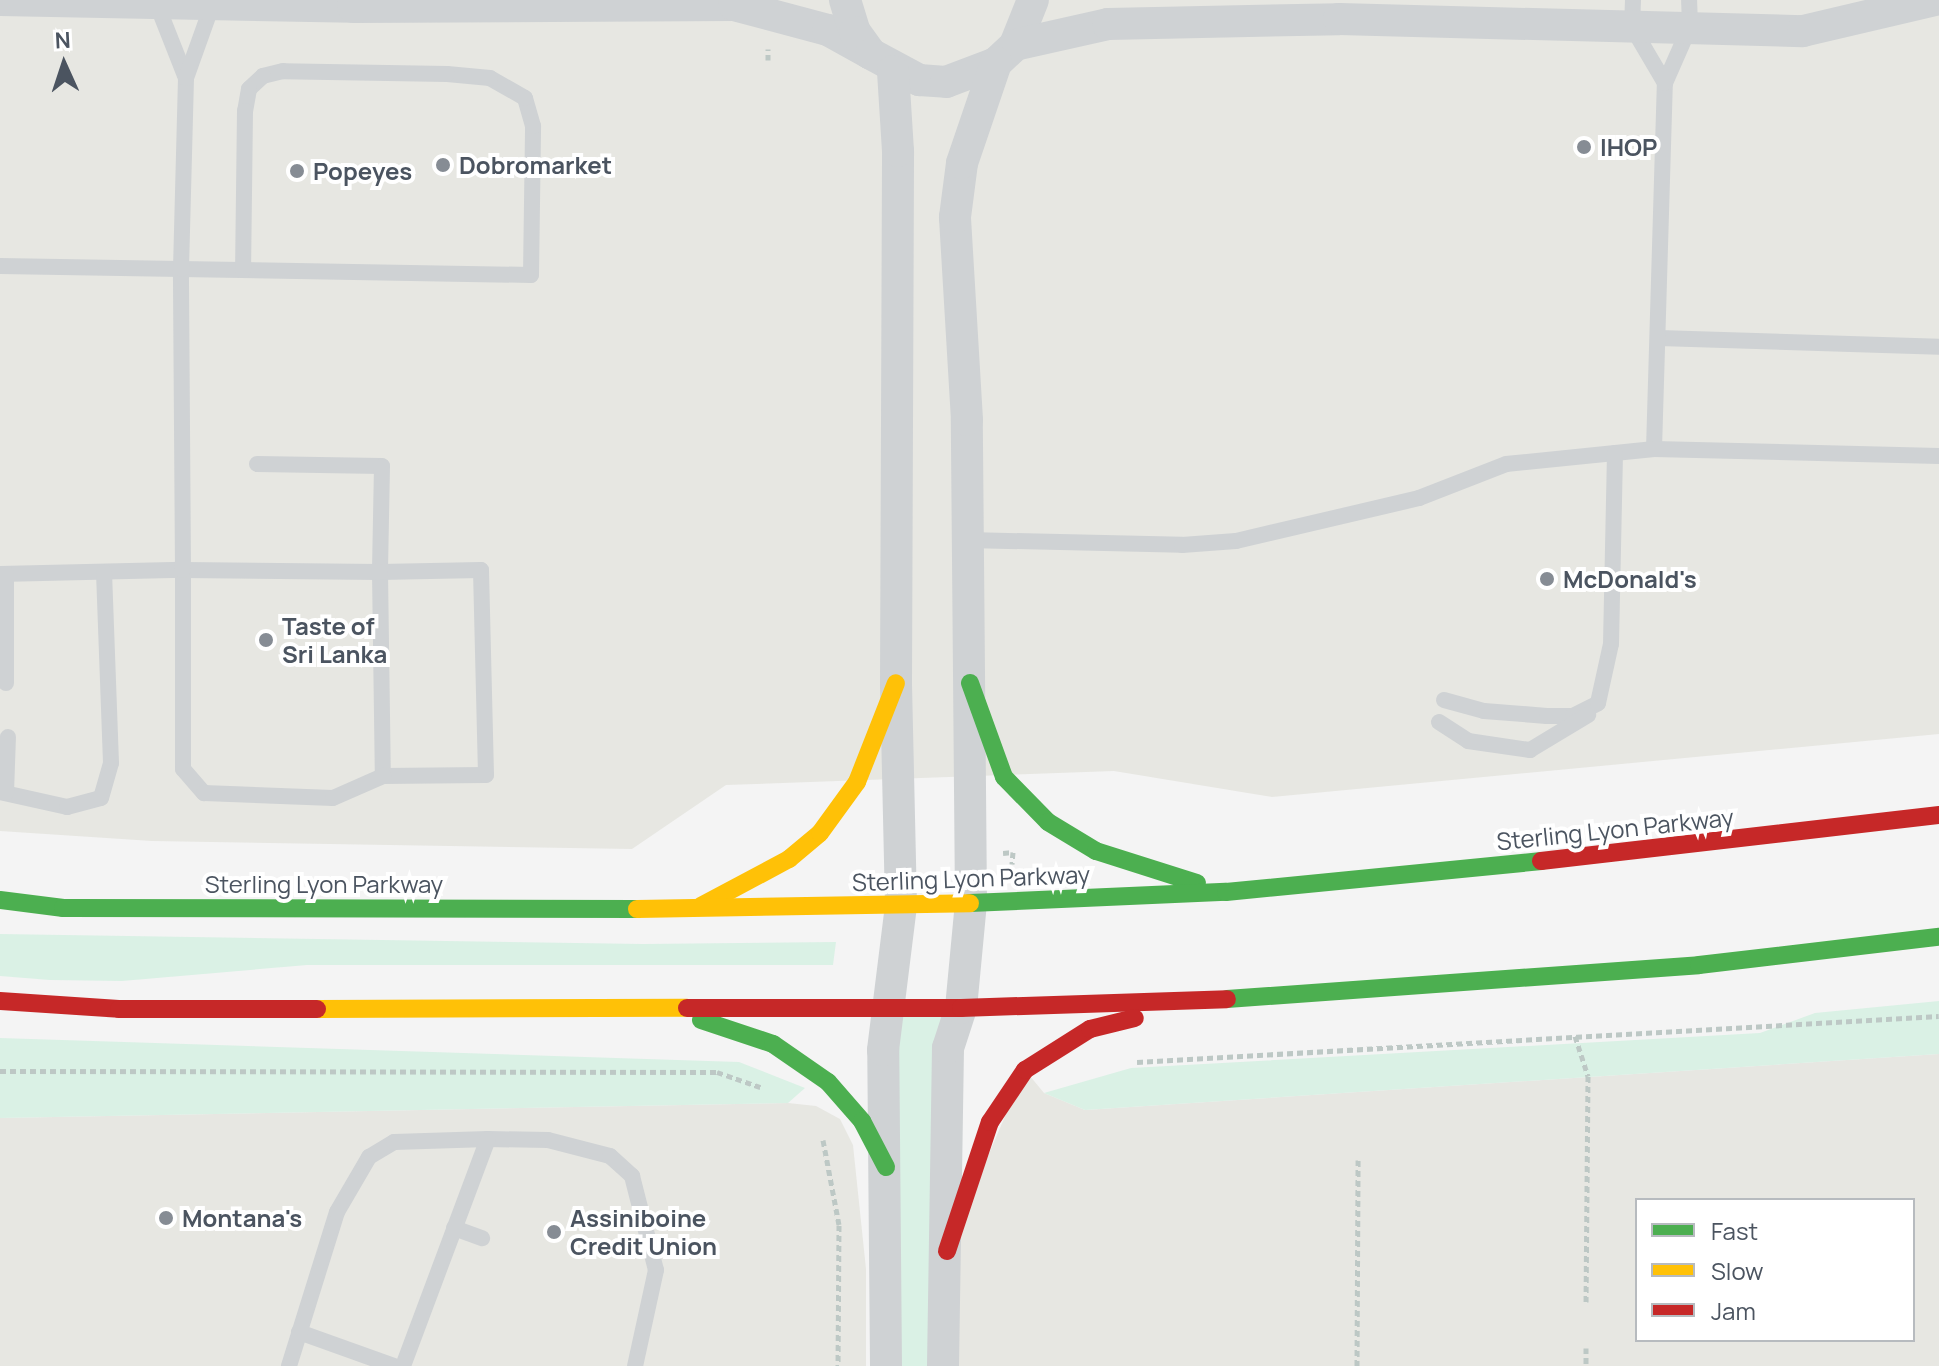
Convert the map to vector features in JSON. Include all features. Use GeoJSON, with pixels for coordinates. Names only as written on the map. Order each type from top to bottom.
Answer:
{"type":"FeatureCollection","features":[{"type":"Feature","properties":{"kind":"main road"},"geometry":{"type":"LineString","coordinates":[[694,909],[789,859],[820,833],[857,782],[896,683]]}},
{"type":"Feature","properties":{"kind":"main road"},"geometry":{"type":"LineString","coordinates":[[970,683],[1004,777],[1048,822],[1096,851],[1226,892]]}},
{"type":"Feature","properties":{"kind":"main road","name":"Sterling Lyon Parkway"},"geometry":{"type":"LineString","coordinates":[[0,900],[63,908],[694,909],[971,903],[1226,892],[1665,849],[1939,815]]}},
{"type":"Feature","properties":{"kind":"main road"},"geometry":{"type":"LineString","coordinates":[[0,1001],[119,1009],[669,1009],[961,1008],[1201,1001],[1699,965],[1939,937]]}},
{"type":"Feature","properties":{"kind":"main road"},"geometry":{"type":"LineString","coordinates":[[947,1251],[990,1122],[1025,1070],[1090,1029],[1201,1001]]}},
{"type":"Feature","properties":{"kind":"main road"},"geometry":{"type":"LineString","coordinates":[[669,1009],[773,1044],[828,1082],[862,1121],[886,1167]]}},
{"type":"Feature","properties":{"kind":"street"},"geometry":{"type":"LineString","coordinates":[[0,0],[734,5],[828,30],[882,62],[946,82],[1005,54],[1108,24],[1690,13],[1803,31],[1915,2]]}},
{"type":"Feature","properties":{"kind":"street"},"geometry":{"type":"LineString","coordinates":[[845,0],[855,32],[882,62],[898,151],[896,683],[901,905],[892,1008],[883,1050],[886,1366]]}},
{"type":"Feature","properties":{"kind":"street"},"geometry":{"type":"LineString","coordinates":[[943,1366],[948,1048],[961,1008],[971,903],[968,540],[955,217],[962,163],[1005,54],[1033,0]]}},
{"type":"Feature","properties":{"kind":"lane"},"geometry":{"type":"LineString","coordinates":[[156,2],[186,78]]}},
{"type":"Feature","properties":{"kind":"lane"},"geometry":{"type":"LineString","coordinates":[[6,683],[3,574],[183,570],[481,570],[486,775],[383,776],[333,798],[204,793],[183,769],[183,570],[181,269],[186,78],[214,2]]}},
{"type":"Feature","properties":{"kind":"lane"},"geometry":{"type":"LineString","coordinates":[[1654,449],[1665,83],[1690,13]]}},
{"type":"Feature","properties":{"kind":"lane"},"geometry":{"type":"LineString","coordinates":[[1632,14],[1665,83]]}},
{"type":"Feature","properties":{"kind":"lane"},"geometry":{"type":"LineString","coordinates":[[0,266],[531,275],[533,126],[525,98],[507,84],[475,77],[283,71],[263,76],[249,89],[245,111],[243,270]]}},
{"type":"Feature","properties":{"kind":"lane"},"geometry":{"type":"LineString","coordinates":[[1659,338],[1939,347]]}},
{"type":"Feature","properties":{"kind":"lane"},"geometry":{"type":"LineString","coordinates":[[968,540],[1182,545],[1236,541],[1419,498],[1506,464],[1654,449],[1939,456]]}},
{"type":"Feature","properties":{"kind":"lane"},"geometry":{"type":"LineString","coordinates":[[1439,722],[1468,741],[1530,750],[1573,728],[1598,703],[1611,644],[1615,453]]}},
{"type":"Feature","properties":{"kind":"lane"},"geometry":{"type":"LineString","coordinates":[[257,464],[382,466],[383,776]]}},
{"type":"Feature","properties":{"kind":"lane"},"geometry":{"type":"LineString","coordinates":[[8,737],[3,792],[67,807],[101,798],[111,763],[104,572]]}},
{"type":"Feature","properties":{"kind":"lane"},"geometry":{"type":"LineString","coordinates":[[1444,700],[1484,711],[1547,716],[1573,716],[1598,703]]}},
{"type":"Feature","properties":{"kind":"lane"},"geometry":{"type":"LineString","coordinates":[[403,1366],[488,1139]]}},
{"type":"Feature","properties":{"kind":"lane"},"geometry":{"type":"LineString","coordinates":[[289,1366],[337,1212],[369,1157],[394,1142],[488,1139],[548,1140],[610,1156],[632,1176],[656,1270],[635,1366]]}},
{"type":"Feature","properties":{"kind":"lane"},"geometry":{"type":"LineString","coordinates":[[454,1228],[482,1238]]}},
{"type":"Feature","properties":{"kind":"lane"},"geometry":{"type":"LineString","coordinates":[[299,1332],[394,1366]]}},
{"type":"Feature","properties":{"kind":"path"},"geometry":{"type":"LineString","coordinates":[[998,853],[1013,852],[1012,866]]}},
{"type":"Feature","properties":{"kind":"path"},"geometry":{"type":"LineString","coordinates":[[1134,1062],[1939,1016]]}},
{"type":"Feature","properties":{"kind":"path"},"geometry":{"type":"LineString","coordinates":[[1575,1036],[1588,1076],[1586,1302]]}},
{"type":"Feature","properties":{"kind":"path"},"geometry":{"type":"LineString","coordinates":[[0,1071],[717,1072],[776,1092]]}},
{"type":"Feature","properties":{"kind":"path"},"geometry":{"type":"LineString","coordinates":[[817,1128],[828,1153],[839,1225],[838,1366]]}},
{"type":"Feature","properties":{"kind":"path"},"geometry":{"type":"LineString","coordinates":[[1357,1366],[1358,1160]]}},
{"type":"Feature","properties":{"kind":"path"},"geometry":{"type":"LineString","coordinates":[[1586,1348],[1586,1366]]}},
{"type":"Feature","properties":{"kind":"shaded area"},"geometry":{"type":"Polygon","coordinates":[[[0,0],[1939,0],[1939,734],[1272,797],[1114,771],[726,785],[632,849],[152,841],[0,831],[0,0]]]}},
{"type":"Feature","properties":{"kind":"shaded area"},"geometry":{"type":"Polygon","coordinates":[[[1939,1054],[1939,1366],[943,1366],[947,1251],[1025,1070],[1044,1093],[1085,1110],[1939,1054]]]}},
{"type":"Feature","properties":{"kind":"shaded area"},"geometry":{"type":"Polygon","coordinates":[[[788,1103],[816,1106],[840,1119],[853,1145],[866,1269],[866,1366],[0,1366],[0,1118],[788,1103]]]}},
{"type":"Feature","properties":{"kind":"green space"},"geometry":{"type":"Polygon","coordinates":[[[0,934],[643,944],[836,942],[833,965],[307,965],[122,981],[0,976],[0,934]]]}},
{"type":"Feature","properties":{"kind":"green space"},"geometry":{"type":"Polygon","coordinates":[[[1939,1001],[1939,1054],[1085,1110],[1044,1093],[1131,1068],[1760,1033],[1815,1013],[1939,1001]]]}},
{"type":"Feature","properties":{"kind":"green space"},"geometry":{"type":"Polygon","coordinates":[[[892,1008],[961,1008],[943,1366],[886,1366],[892,1008]]]}},
{"type":"Feature","properties":{"kind":"green space"},"geometry":{"type":"Polygon","coordinates":[[[0,1038],[739,1062],[805,1088],[788,1103],[0,1118],[0,1038]]]}},
{"type":"Feature","properties":{"kind":"traffic: fast"},"geometry":{"type":"LineString","coordinates":[[970,683],[1004,777],[1048,822],[1096,851],[1197,883]]}},
{"type":"Feature","properties":{"kind":"traffic: fast"},"geometry":{"type":"LineString","coordinates":[[970,903],[1226,892],[1541,861]]}},
{"type":"Feature","properties":{"kind":"traffic: fast"},"geometry":{"type":"LineString","coordinates":[[0,900],[63,908],[637,909]]}},
{"type":"Feature","properties":{"kind":"traffic: fast"},"geometry":{"type":"LineString","coordinates":[[1227,999],[1699,965],[1939,937]]}},
{"type":"Feature","properties":{"kind":"traffic: fast"},"geometry":{"type":"LineString","coordinates":[[701,1020],[773,1044],[828,1082],[862,1121],[886,1167]]}},
{"type":"Feature","properties":{"kind":"traffic: slow"},"geometry":{"type":"LineString","coordinates":[[701,906],[789,859],[820,833],[857,782],[896,683]]}},
{"type":"Feature","properties":{"kind":"traffic: slow"},"geometry":{"type":"LineString","coordinates":[[637,909],[970,903]]}},
{"type":"Feature","properties":{"kind":"traffic: slow"},"geometry":{"type":"LineString","coordinates":[[317,1009],[687,1008]]}},
{"type":"Feature","properties":{"kind":"traffic: jam"},"geometry":{"type":"LineString","coordinates":[[1541,861],[1939,815]]}},
{"type":"Feature","properties":{"kind":"traffic: jam"},"geometry":{"type":"LineString","coordinates":[[687,1008],[961,1008],[1227,999]]}},
{"type":"Feature","properties":{"kind":"traffic: jam"},"geometry":{"type":"LineString","coordinates":[[0,1001],[119,1009],[317,1009]]}},
{"type":"Feature","properties":{"kind":"traffic: jam"},"geometry":{"type":"LineString","coordinates":[[947,1251],[990,1122],[1025,1070],[1090,1029],[1135,1018]]}},
{"type":"Feature","properties":{"kind":"place","name":"IHOP"},"geometry":{"type":"Point","coordinates":[1584,147]}},
{"type":"Feature","properties":{"kind":"place","name":"Dobromarket"},"geometry":{"type":"Point","coordinates":[443,165]}},
{"type":"Feature","properties":{"kind":"place","name":"Popeyes"},"geometry":{"type":"Point","coordinates":[297,171]}},
{"type":"Feature","properties":{"kind":"place","name":"McDonald's"},"geometry":{"type":"Point","coordinates":[1547,579]}},
{"type":"Feature","properties":{"kind":"place","name":"Taste of Sri Lanka"},"geometry":{"type":"Point","coordinates":[266,640]}},
{"type":"Feature","properties":{"kind":"place","name":"Montana's"},"geometry":{"type":"Point","coordinates":[166,1218]}},
{"type":"Feature","properties":{"kind":"place","name":"Assiniboine Credit Union"},"geometry":{"type":"Point","coordinates":[554,1232]}}]}
